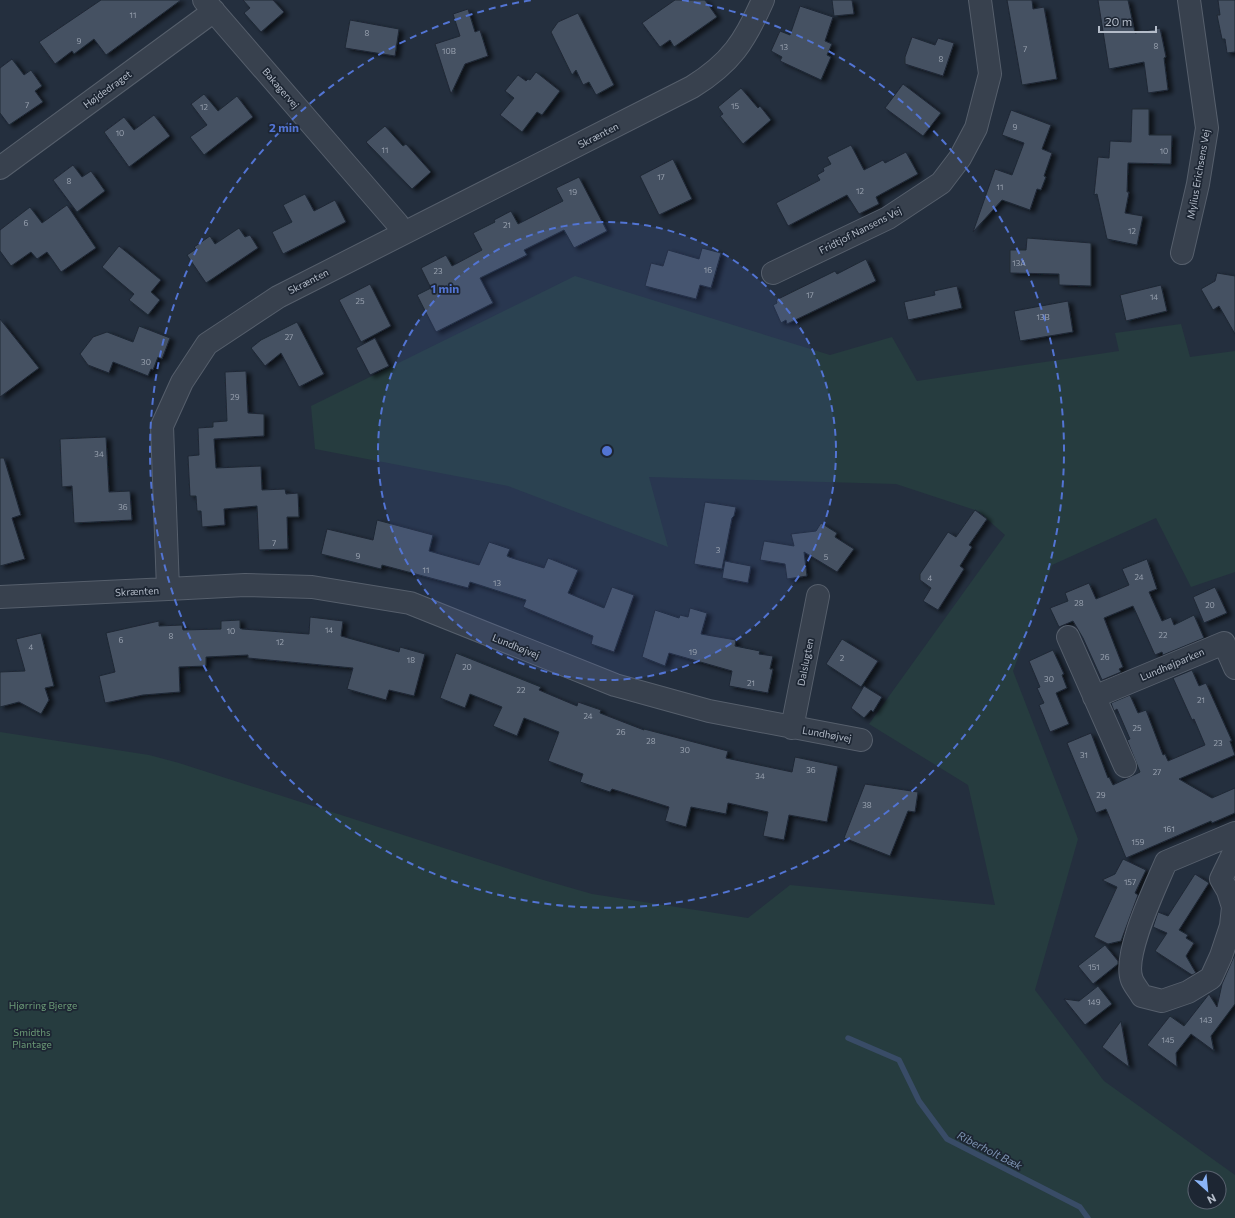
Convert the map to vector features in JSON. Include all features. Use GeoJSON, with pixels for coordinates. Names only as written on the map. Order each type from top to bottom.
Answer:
{"type":"FeatureCollection","features":[{"type":"Feature","properties":{"kind":"street","name":"Skrænten"},"geometry":{"type":"LineString","coordinates":[[0,597],[168,589],[162,426],[182,382],[207,344],[278,297],[672,98],[708,77],[738,47],[751,29],[763,0]]}},
{"type":"Feature","properties":{"kind":"street","name":"Fridtjof Nansens Vej"},"geometry":{"type":"LineString","coordinates":[[773,273],[888,218],[941,183],[960,158],[976,128],[990,74],[980,0]]}},
{"type":"Feature","properties":{"kind":"street","name":"Mylius Erichsens Vej"},"geometry":{"type":"LineString","coordinates":[[1182,253],[1198,184],[1207,128],[1189,0]]}},
{"type":"Feature","properties":{"kind":"street","name":"Bakagervej"},"geometry":{"type":"LineString","coordinates":[[209,5],[404,233]]}},
{"type":"Feature","properties":{"kind":"street","name":"Højdedraget"},"geometry":{"type":"LineString","coordinates":[[0,168],[209,5]]}},
{"type":"Feature","properties":{"kind":"street","name":"Lundhøjvej"},"geometry":{"type":"LineString","coordinates":[[168,589],[245,585],[312,587],[410,603],[615,685],[709,710],[792,728],[861,740]]}},
{"type":"Feature","properties":{"kind":"street","name":"Dalslugten"},"geometry":{"type":"LineString","coordinates":[[792,728],[818,596]]}},
{"type":"Feature","properties":{"kind":"street"},"geometry":{"type":"LineString","coordinates":[[1068,637],[1125,766]]}},
{"type":"Feature","properties":{"kind":"street","name":"Lundhøjparken"},"geometry":{"type":"LineString","coordinates":[[1094,697],[1224,642],[1235,668]]}},
{"type":"Feature","properties":{"kind":"street"},"geometry":{"type":"LineString","coordinates":[[1235,833],[1166,862],[1140,923],[1131,961],[1132,979],[1142,996],[1162,1001],[1188,992],[1211,978],[1221,956],[1231,926],[1233,907],[1228,891],[1221,879],[1235,850]]}},
{"type":"Feature","properties":{"kind":"green space"},"geometry":{"type":"Polygon","coordinates":[[[575,276],[830,355],[892,337],[917,381],[1119,351],[1115,333],[1181,324],[1190,357],[1235,351],[1235,572],[1191,587],[1156,518],[1052,565],[1013,671],[1078,839],[1035,990],[1104,1081],[1235,1175],[1235,1218],[0,1218],[0,732],[149,755],[179,763],[540,879],[592,894],[748,918],[790,885],[995,905],[968,785],[869,724],[1005,535],[978,511],[896,484],[649,477],[668,547],[508,486],[315,449],[311,406],[575,276]]]}},
{"type":"Feature","properties":{"kind":"building"},"geometry":{"type":"Polygon","coordinates":[[[101,0],[181,0],[106,55],[94,39],[74,54],[72,51],[55,64],[39,42],[101,0]]]}},
{"type":"Feature","properties":{"kind":"building"},"geometry":{"type":"Polygon","coordinates":[[[243,0],[273,0],[284,12],[261,32],[244,13],[250,8],[243,0]]]}},
{"type":"Feature","properties":{"kind":"building"},"geometry":{"type":"Polygon","coordinates":[[[675,0],[705,0],[717,17],[674,47],[670,40],[660,47],[642,23],[675,0]]]}},
{"type":"Feature","properties":{"kind":"building"},"geometry":{"type":"Polygon","coordinates":[[[832,0],[852,0],[854,14],[834,16],[832,0]]]}},
{"type":"Feature","properties":{"kind":"building"},"geometry":{"type":"Polygon","coordinates":[[[1007,0],[1032,0],[1033,9],[1044,7],[1057,79],[1022,85],[1007,0]]]}},
{"type":"Feature","properties":{"kind":"building"},"geometry":{"type":"Polygon","coordinates":[[[1098,0],[1128,0],[1135,33],[1160,28],[1166,57],[1164,58],[1168,90],[1148,93],[1144,62],[1109,69],[1098,0]]]}},
{"type":"Feature","properties":{"kind":"building"},"geometry":{"type":"Polygon","coordinates":[[[1218,0],[1235,0],[1235,52],[1227,53],[1225,39],[1222,39],[1217,15],[1220,15],[1218,0]]]}},
{"type":"Feature","properties":{"kind":"building"},"geometry":{"type":"Polygon","coordinates":[[[800,6],[833,17],[825,41],[832,44],[827,55],[831,57],[821,80],[780,61],[782,57],[771,51],[780,31],[790,35],[800,6]]]}},
{"type":"Feature","properties":{"kind":"building"},"geometry":{"type":"Polygon","coordinates":[[[468,9],[475,32],[480,30],[488,56],[465,64],[451,94],[435,44],[460,36],[453,14],[468,9]]]}},
{"type":"Feature","properties":{"kind":"building"},"geometry":{"type":"Polygon","coordinates":[[[578,13],[614,85],[596,95],[589,82],[583,85],[576,70],[572,75],[551,32],[558,22],[578,13]]]}},
{"type":"Feature","properties":{"kind":"building"},"geometry":{"type":"Polygon","coordinates":[[[350,20],[399,29],[395,56],[345,48],[350,20]]]}},
{"type":"Feature","properties":{"kind":"building"},"geometry":{"type":"Polygon","coordinates":[[[912,37],[935,45],[938,38],[954,43],[943,76],[905,64],[905,57],[912,37]]]}},
{"type":"Feature","properties":{"kind":"building"},"geometry":{"type":"Polygon","coordinates":[[[12,59],[24,75],[31,70],[42,86],[35,91],[43,102],[9,125],[0,113],[0,68],[12,59]]]}},
{"type":"Feature","properties":{"kind":"building"},"geometry":{"type":"Polygon","coordinates":[[[536,72],[560,91],[542,115],[537,112],[522,132],[500,115],[514,98],[505,91],[518,75],[526,81],[528,79],[530,80],[536,72]]]}},
{"type":"Feature","properties":{"kind":"building"},"geometry":{"type":"Polygon","coordinates":[[[903,84],[941,113],[923,136],[885,108],[903,84]]]}},
{"type":"Feature","properties":{"kind":"building"},"geometry":{"type":"Polygon","coordinates":[[[741,88],[758,108],[760,106],[771,120],[743,144],[720,116],[723,114],[718,107],[741,88]]]}},
{"type":"Feature","properties":{"kind":"building"},"geometry":{"type":"Polygon","coordinates":[[[204,94],[218,111],[237,96],[253,117],[204,155],[190,137],[207,125],[191,104],[204,94]]]}},
{"type":"Feature","properties":{"kind":"building"},"geometry":{"type":"Polygon","coordinates":[[[1132,109],[1149,109],[1149,135],[1172,135],[1171,164],[1128,163],[1127,192],[1129,192],[1125,213],[1143,216],[1137,245],[1107,239],[1097,194],[1094,195],[1098,157],[1109,158],[1110,141],[1131,142],[1132,109]]]}},
{"type":"Feature","properties":{"kind":"building"},"geometry":{"type":"Polygon","coordinates":[[[1011,110],[1051,125],[1042,149],[1052,153],[1044,176],[1046,177],[1041,190],[1037,189],[1030,210],[1002,200],[973,232],[995,169],[1012,175],[1024,143],[1002,135],[1011,110]]]}},
{"type":"Feature","properties":{"kind":"building"},"geometry":{"type":"Polygon","coordinates":[[[154,115],[170,136],[129,167],[104,132],[124,117],[134,130],[154,115]]]}},
{"type":"Feature","properties":{"kind":"building"},"geometry":{"type":"Polygon","coordinates":[[[385,126],[403,146],[406,144],[431,172],[412,189],[366,142],[385,126]]]}},
{"type":"Feature","properties":{"kind":"building"},"geometry":{"type":"Polygon","coordinates":[[[851,145],[864,170],[883,160],[885,163],[906,152],[918,174],[876,197],[879,204],[859,214],[847,195],[788,226],[776,203],[820,180],[817,175],[824,171],[823,168],[831,164],[827,157],[851,145]]]}},
{"type":"Feature","properties":{"kind":"building"},"geometry":{"type":"Polygon","coordinates":[[[673,159],[692,199],[659,215],[640,176],[673,159]]]}},
{"type":"Feature","properties":{"kind":"building"},"geometry":{"type":"Polygon","coordinates":[[[73,165],[82,177],[91,171],[105,191],[77,212],[53,180],[73,165]]]}},
{"type":"Feature","properties":{"kind":"building"},"geometry":{"type":"Polygon","coordinates":[[[579,177],[607,231],[574,248],[564,230],[524,250],[527,255],[480,278],[493,303],[436,332],[417,295],[431,288],[421,268],[446,255],[452,266],[482,250],[473,233],[495,222],[494,220],[511,211],[518,224],[563,201],[556,188],[579,177]]]}},
{"type":"Feature","properties":{"kind":"building"},"geometry":{"type":"Polygon","coordinates":[[[305,194],[314,211],[335,200],[346,222],[283,254],[272,232],[292,222],[283,205],[305,194]]]}},
{"type":"Feature","properties":{"kind":"building"},"geometry":{"type":"Polygon","coordinates":[[[67,205],[96,248],[61,272],[47,252],[37,259],[31,252],[11,266],[0,251],[0,230],[30,207],[42,223],[67,205]]]}},
{"type":"Feature","properties":{"kind":"building"},"geometry":{"type":"Polygon","coordinates":[[[239,228],[245,237],[250,235],[258,248],[206,283],[187,255],[196,249],[194,247],[210,236],[215,244],[239,228]]]}},
{"type":"Feature","properties":{"kind":"building"},"geometry":{"type":"Polygon","coordinates":[[[1027,238],[1091,243],[1091,286],[1059,285],[1059,274],[1010,273],[1010,250],[1026,250],[1027,238]]]}},
{"type":"Feature","properties":{"kind":"building"},"geometry":{"type":"Polygon","coordinates":[[[119,246],[161,280],[151,292],[160,300],[148,315],[129,300],[134,294],[102,267],[119,246]]]}},
{"type":"Feature","properties":{"kind":"building"},"geometry":{"type":"Polygon","coordinates":[[[702,248],[721,253],[711,288],[700,285],[696,299],[645,286],[651,263],[663,266],[668,250],[699,259],[702,248]]]}},
{"type":"Feature","properties":{"kind":"building"},"geometry":{"type":"Polygon","coordinates":[[[866,259],[876,281],[787,324],[786,320],[781,323],[773,305],[777,303],[776,300],[835,271],[837,274],[866,259]]]}},
{"type":"Feature","properties":{"kind":"building"},"geometry":{"type":"Polygon","coordinates":[[[1217,273],[1235,276],[1235,334],[1219,306],[1213,310],[1201,289],[1215,281],[1217,273]]]}},
{"type":"Feature","properties":{"kind":"building"},"geometry":{"type":"Polygon","coordinates":[[[370,284],[391,326],[361,342],[339,300],[370,284]]]}},
{"type":"Feature","properties":{"kind":"building"},"geometry":{"type":"Polygon","coordinates":[[[1161,285],[1167,311],[1126,321],[1120,295],[1161,285]]]}},
{"type":"Feature","properties":{"kind":"building"},"geometry":{"type":"Polygon","coordinates":[[[957,286],[962,308],[908,320],[904,302],[935,295],[934,291],[957,286]]]}},
{"type":"Feature","properties":{"kind":"building"},"geometry":{"type":"Polygon","coordinates":[[[1068,301],[1073,332],[1020,341],[1014,311],[1068,301]]]}},
{"type":"Feature","properties":{"kind":"building"},"geometry":{"type":"Polygon","coordinates":[[[0,319],[39,368],[0,397],[0,319]]]}},
{"type":"Feature","properties":{"kind":"building"},"geometry":{"type":"Polygon","coordinates":[[[297,322],[324,374],[299,387],[281,353],[265,366],[251,348],[261,340],[297,322]]]}},
{"type":"Feature","properties":{"kind":"building"},"geometry":{"type":"Polygon","coordinates":[[[139,326],[170,338],[162,359],[158,357],[153,370],[151,369],[148,376],[113,362],[109,373],[88,365],[80,354],[93,337],[107,332],[133,342],[139,326]]]}},
{"type":"Feature","properties":{"kind":"building"},"geometry":{"type":"Polygon","coordinates":[[[375,338],[389,366],[370,375],[356,348],[375,338]]]}},
{"type":"Feature","properties":{"kind":"building"},"geometry":{"type":"Polygon","coordinates":[[[246,371],[248,413],[264,414],[264,436],[214,439],[216,468],[261,466],[262,490],[285,489],[286,494],[298,493],[299,517],[287,517],[288,549],[259,550],[257,506],[224,509],[225,525],[202,527],[201,511],[197,511],[196,496],[190,496],[188,456],[199,455],[198,428],[213,427],[213,422],[227,421],[225,372],[246,371]]]}},
{"type":"Feature","properties":{"kind":"building"},"geometry":{"type":"Polygon","coordinates":[[[106,437],[109,492],[130,491],[132,520],[74,523],[72,486],[62,487],[60,439],[106,437]]]}},
{"type":"Feature","properties":{"kind":"building"},"geometry":{"type":"Polygon","coordinates":[[[0,458],[4,458],[21,515],[12,518],[25,559],[0,566],[0,458]]]}},
{"type":"Feature","properties":{"kind":"building"},"geometry":{"type":"Polygon","coordinates":[[[705,502],[736,507],[732,518],[722,569],[694,564],[705,502]]]}},
{"type":"Feature","properties":{"kind":"building"},"geometry":{"type":"Polygon","coordinates":[[[975,510],[987,519],[969,545],[972,547],[960,566],[964,569],[938,610],[923,601],[931,588],[920,580],[920,574],[948,532],[956,537],[975,510]]]}},
{"type":"Feature","properties":{"kind":"building"},"geometry":{"type":"Polygon","coordinates":[[[377,520],[433,535],[429,551],[479,565],[489,542],[510,549],[507,556],[509,557],[544,568],[548,558],[578,570],[568,593],[604,608],[612,587],[634,595],[614,652],[591,644],[593,636],[523,607],[526,600],[470,582],[468,588],[382,565],[381,569],[321,554],[327,529],[373,540],[377,520]]]}},
{"type":"Feature","properties":{"kind":"building"},"geometry":{"type":"Polygon","coordinates":[[[821,523],[837,533],[835,537],[854,549],[837,572],[804,552],[807,576],[787,579],[785,564],[760,560],[764,541],[794,546],[791,534],[816,531],[821,523]]]}},
{"type":"Feature","properties":{"kind":"building"},"geometry":{"type":"Polygon","coordinates":[[[1147,559],[1157,589],[1149,592],[1162,621],[1171,617],[1174,625],[1194,615],[1204,638],[1163,655],[1162,652],[1155,655],[1133,606],[1104,618],[1123,667],[1119,669],[1121,672],[1102,680],[1083,638],[1073,621],[1059,627],[1050,608],[1068,601],[1065,593],[1089,583],[1096,599],[1129,585],[1122,569],[1147,559]]]}},
{"type":"Feature","properties":{"kind":"building"},"geometry":{"type":"Polygon","coordinates":[[[725,561],[751,566],[748,583],[722,578],[725,561]]]}},
{"type":"Feature","properties":{"kind":"building"},"geometry":{"type":"Polygon","coordinates":[[[1215,587],[1227,613],[1204,623],[1193,597],[1215,587]]]}},
{"type":"Feature","properties":{"kind":"building"},"geometry":{"type":"Polygon","coordinates":[[[690,608],[707,613],[701,634],[736,640],[735,646],[760,651],[759,654],[773,656],[770,669],[773,669],[768,693],[729,686],[732,671],[669,653],[665,666],[642,657],[655,610],[679,618],[680,615],[688,617],[690,608]]]}},
{"type":"Feature","properties":{"kind":"building"},"geometry":{"type":"Polygon","coordinates":[[[310,617],[343,621],[341,636],[399,652],[400,647],[425,654],[414,696],[389,690],[386,700],[347,689],[353,668],[248,658],[248,655],[206,657],[206,666],[179,667],[180,692],[143,695],[105,703],[99,676],[115,672],[106,633],[159,621],[159,626],[182,625],[183,630],[221,629],[221,621],[240,620],[240,628],[242,629],[309,634],[310,617]]]}},
{"type":"Feature","properties":{"kind":"building"},"geometry":{"type":"Polygon","coordinates":[[[41,633],[54,686],[45,688],[49,700],[41,714],[19,702],[0,707],[0,672],[25,671],[16,639],[41,633]]]}},
{"type":"Feature","properties":{"kind":"building"},"geometry":{"type":"Polygon","coordinates":[[[842,639],[878,661],[861,687],[826,664],[842,639]]]}},
{"type":"Feature","properties":{"kind":"building"},"geometry":{"type":"Polygon","coordinates":[[[1053,650],[1064,674],[1062,675],[1067,688],[1056,693],[1069,724],[1050,732],[1039,705],[1044,703],[1037,688],[1040,687],[1029,661],[1053,650]]]}},
{"type":"Feature","properties":{"kind":"building"},"geometry":{"type":"Polygon","coordinates":[[[456,653],[541,687],[539,690],[577,706],[578,702],[601,710],[600,713],[644,730],[728,751],[726,758],[792,772],[795,757],[838,766],[827,822],[789,815],[784,840],[763,836],[768,812],[728,803],[726,814],[691,807],[686,827],[665,821],[669,807],[612,789],[610,792],[580,782],[583,774],[548,761],[559,732],[524,718],[517,736],[493,726],[502,707],[470,694],[465,708],[440,698],[456,653]]]}},
{"type":"Feature","properties":{"kind":"building"},"geometry":{"type":"Polygon","coordinates":[[[1192,670],[1199,686],[1206,683],[1232,741],[1230,741],[1235,755],[1179,779],[1212,798],[1235,788],[1235,813],[1212,823],[1211,821],[1126,858],[1106,809],[1096,813],[1067,743],[1091,733],[1108,778],[1109,777],[1113,785],[1140,772],[1127,740],[1130,739],[1117,709],[1114,711],[1111,703],[1130,695],[1138,713],[1146,710],[1163,755],[1165,754],[1168,761],[1205,745],[1194,719],[1192,720],[1173,678],[1192,670]]]}},
{"type":"Feature","properties":{"kind":"building"},"geometry":{"type":"Polygon","coordinates":[[[864,686],[882,697],[873,712],[871,710],[864,718],[851,708],[864,686]]]}},
{"type":"Feature","properties":{"kind":"building"},"geometry":{"type":"Polygon","coordinates":[[[865,784],[918,792],[915,812],[908,811],[890,856],[844,838],[865,784]]]}},
{"type":"Feature","properties":{"kind":"building"},"geometry":{"type":"Polygon","coordinates":[[[1123,859],[1146,870],[1135,893],[1138,895],[1121,941],[1108,944],[1094,937],[1117,887],[1102,880],[1115,874],[1123,859]]]}},
{"type":"Feature","properties":{"kind":"building"},"geometry":{"type":"Polygon","coordinates":[[[1195,874],[1209,883],[1179,930],[1188,935],[1186,938],[1194,943],[1186,956],[1196,973],[1192,975],[1155,951],[1167,933],[1153,927],[1158,912],[1168,916],[1195,874]]]}},
{"type":"Feature","properties":{"kind":"building"},"geometry":{"type":"Polygon","coordinates":[[[1105,945],[1118,961],[1118,964],[1093,984],[1078,966],[1105,945]]]}},
{"type":"Feature","properties":{"kind":"building"},"geometry":{"type":"Polygon","coordinates":[[[1235,954],[1235,1004],[1211,1036],[1214,1051],[1191,1034],[1176,1053],[1177,1067],[1147,1045],[1170,1016],[1184,1026],[1209,994],[1217,1007],[1222,984],[1235,954]]]}},
{"type":"Feature","properties":{"kind":"building"},"geometry":{"type":"Polygon","coordinates":[[[1098,986],[1112,1004],[1085,1025],[1064,999],[1079,1001],[1098,986]]]}},
{"type":"Feature","properties":{"kind":"building"},"geometry":{"type":"Polygon","coordinates":[[[1121,1021],[1129,1067],[1102,1047],[1121,1021]]]}},
{"type":"Feature","properties":{"kind":"waterway","name":"Riberholt Bæk"},"geometry":{"type":"LineString","coordinates":[[848,1038],[899,1060],[919,1101],[947,1139],[1080,1207],[1088,1218]]}},
{"type":"Feature","properties":{"kind":"park label","name":"Hjørring Bjerge"},"geometry":{"type":"Point","coordinates":[43,1005]}},
{"type":"Feature","properties":{"kind":"park label","name":"Smidths Plantage"},"geometry":{"type":"Point","coordinates":[32,1038]}}]}
